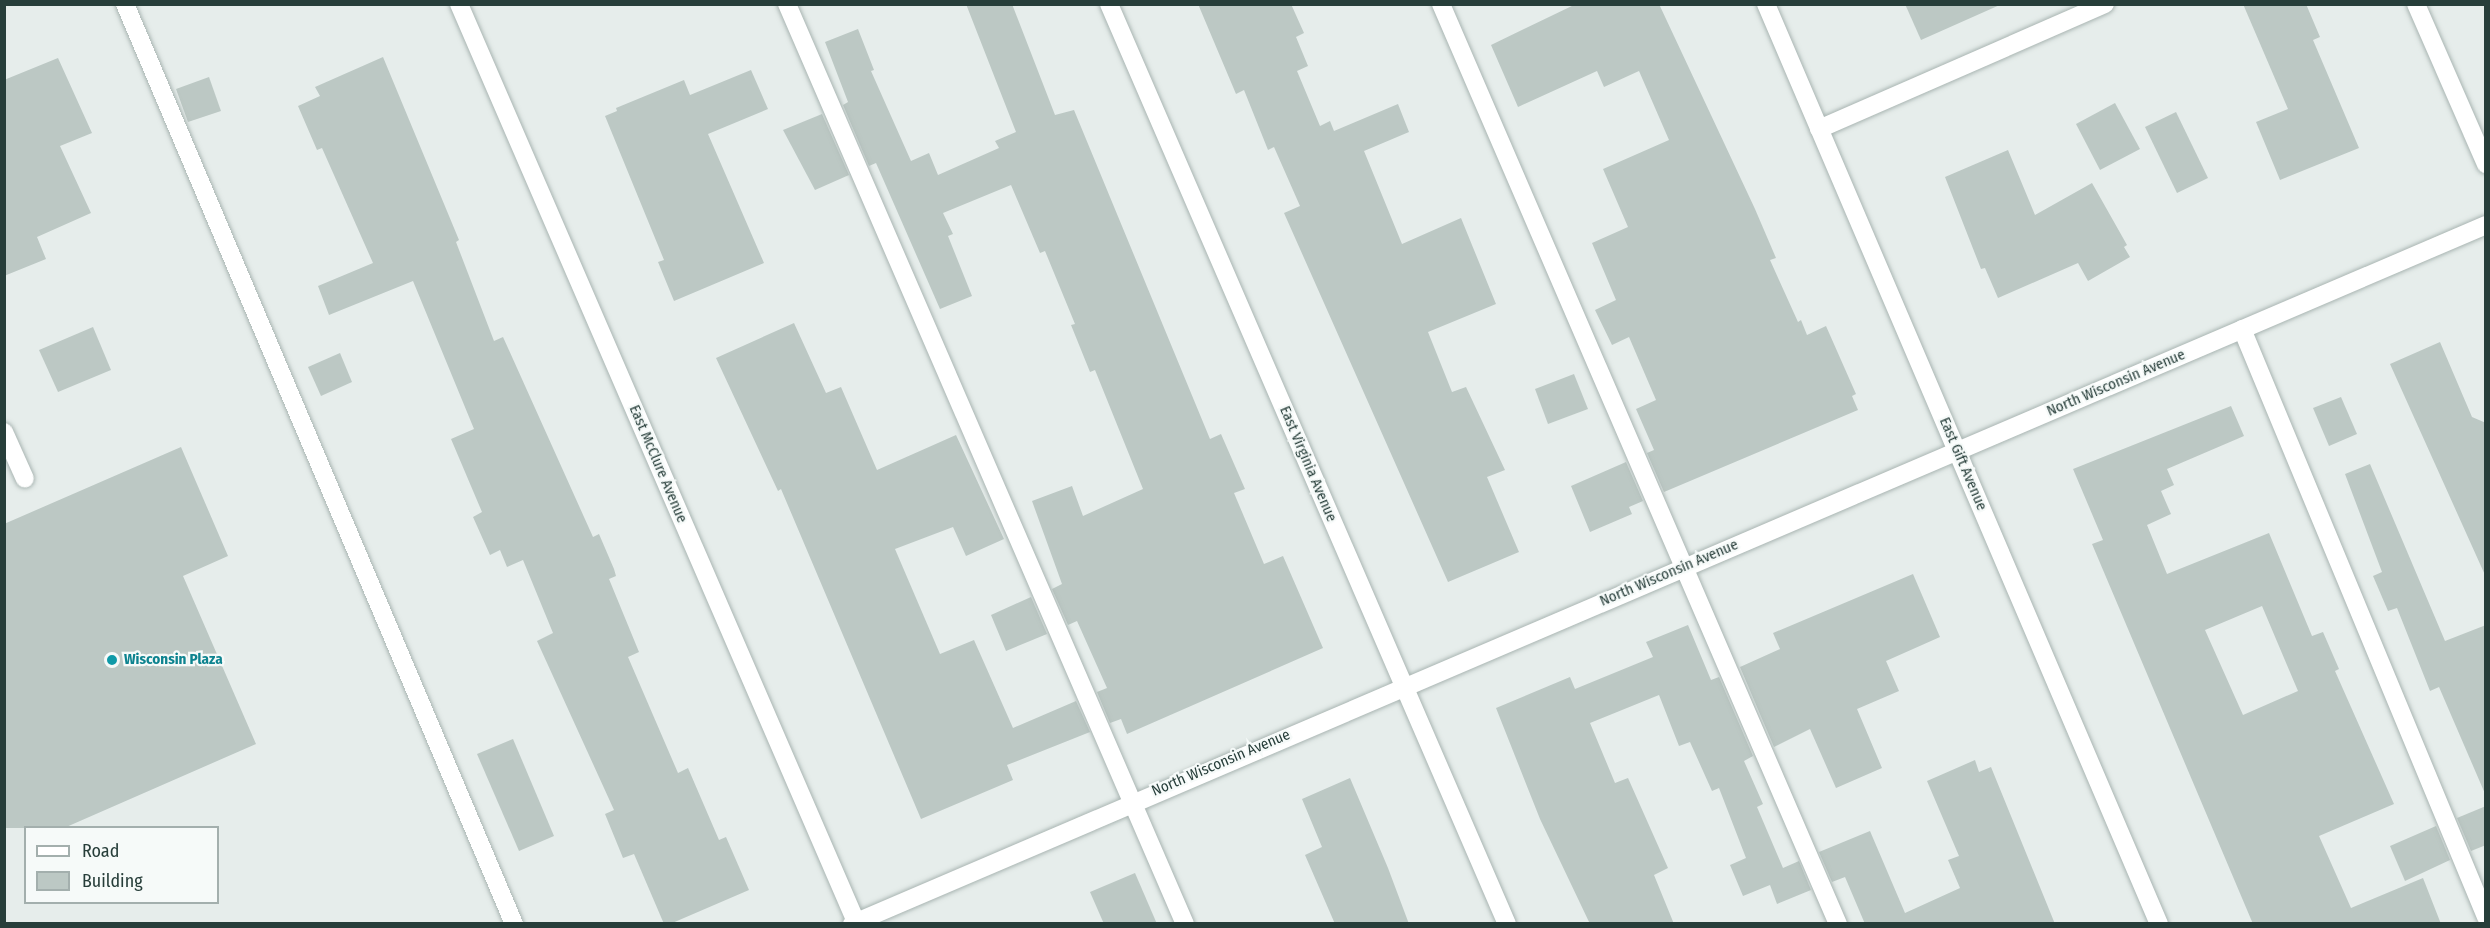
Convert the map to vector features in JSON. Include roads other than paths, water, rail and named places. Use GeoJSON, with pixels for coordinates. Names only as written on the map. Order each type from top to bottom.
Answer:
{"type":"FeatureCollection","features":[{"type":"Feature","properties":{"kind":"street"},"geometry":{"type":"LineString","coordinates":[[124,4],[514,924]]}},
{"type":"Feature","properties":{"kind":"street","name":"East McClure Avenue"},"geometry":{"type":"LineString","coordinates":[[459,4],[855,923]]}},
{"type":"Feature","properties":{"kind":"street"},"geometry":{"type":"LineString","coordinates":[[787,4],[1185,924]]}},
{"type":"Feature","properties":{"kind":"street","name":"East Virginia Avenue"},"geometry":{"type":"LineString","coordinates":[[1109,4],[1507,924]]}},
{"type":"Feature","properties":{"kind":"street"},"geometry":{"type":"LineString","coordinates":[[1441,4],[1686,566],[1838,924]]}},
{"type":"Feature","properties":{"kind":"street","name":"East Gift Avenue"},"geometry":{"type":"LineString","coordinates":[[1766,4],[2159,924]]}},
{"type":"Feature","properties":{"kind":"street"},"geometry":{"type":"LineString","coordinates":[[2416,4],[2486,164]]}},
{"type":"Feature","properties":{"kind":"street"},"geometry":{"type":"LineString","coordinates":[[1819,129],[2093,7]]}},
{"type":"Feature","properties":{"kind":"street","name":"North Wisconsin Avenue"},"geometry":{"type":"LineString","coordinates":[[855,923],[1404,684],[2486,225]]}},
{"type":"Feature","properties":{"kind":"street"},"geometry":{"type":"LineString","coordinates":[[2242,329],[2486,916]]}},
{"type":"Feature","properties":{"kind":"street"},"geometry":{"type":"LineString","coordinates":[[4,432],[25,478]]}},
{"type":"Feature","properties":{"kind":"place","name":"Wisconsin Plaza"},"geometry":{"type":"Point","coordinates":[112,660]}}]}
